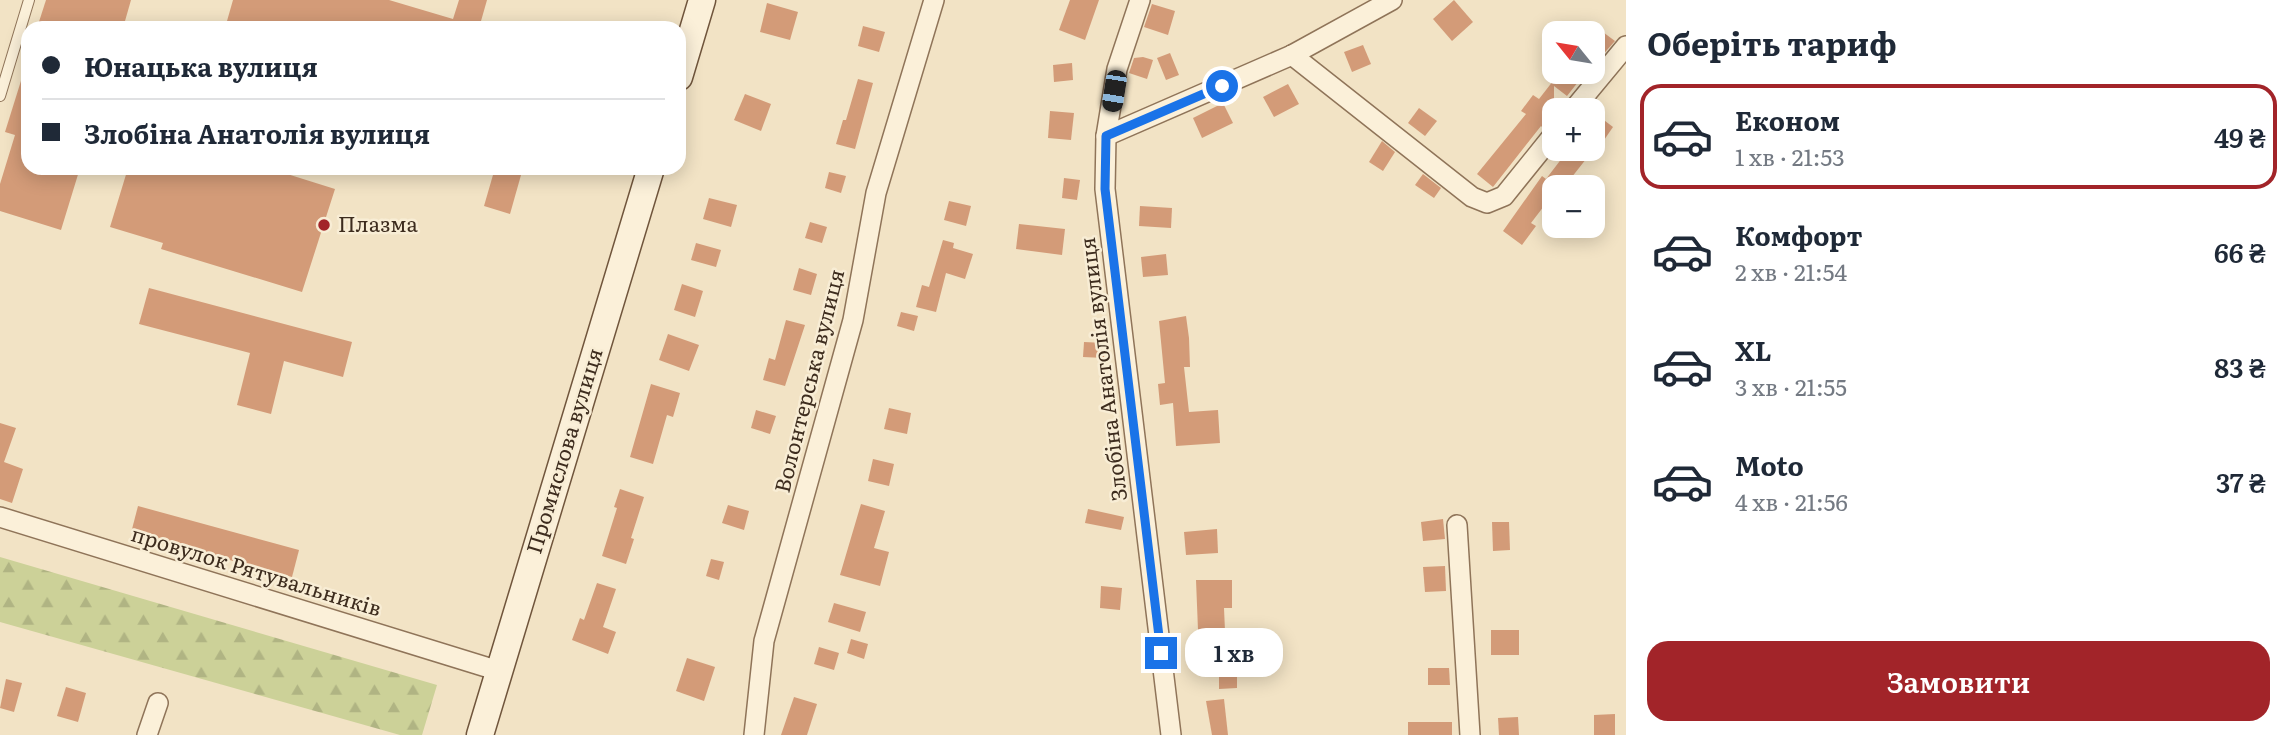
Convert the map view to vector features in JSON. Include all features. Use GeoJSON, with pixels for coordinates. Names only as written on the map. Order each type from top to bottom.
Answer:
{"type":"FeatureCollection","features":[{"type":"Feature","properties":{"kind":"street"},"geometry":{"type":"LineString","coordinates":[[686,54],[702,0]]}},
{"type":"Feature","properties":{"kind":"street","name":"Волонтерська вулиця"},"geometry":{"type":"LineString","coordinates":[[754,735],[764,642],[853,320],[876,193],[933,0]]}},
{"type":"Feature","properties":{"kind":"street","name":"Злобіна Анатолія вулиця"},"geometry":{"type":"LineString","coordinates":[[1140,0],[1117,69],[1106,136],[1105,189],[1171,735]]}},
{"type":"Feature","properties":{"kind":"street"},"geometry":{"type":"LineString","coordinates":[[1106,136],[1292,55],[1392,0]]}},
{"type":"Feature","properties":{"kind":"street"},"geometry":{"type":"LineString","coordinates":[[1583,98],[1626,46]]}},
{"type":"Feature","properties":{"kind":"street"},"geometry":{"type":"LineString","coordinates":[[1292,55],[1472,197],[1487,203],[1504,196],[1542,149]]}},
{"type":"Feature","properties":{"kind":"street","name":"Промислова вулиця"},"geometry":{"type":"LineString","coordinates":[[480,735],[649,175]]}},
{"type":"Feature","properties":{"kind":"street","name":"провулок Рятувальників"},"geometry":{"type":"LineString","coordinates":[[0,517],[499,671]]}},
{"type":"Feature","properties":{"kind":"street"},"geometry":{"type":"LineString","coordinates":[[1457,525],[1471,735]]}},
{"type":"Feature","properties":{"kind":"street"},"geometry":{"type":"LineString","coordinates":[[147,735],[158,703]]}},
{"type":"Feature","properties":{"kind":"lane"},"geometry":{"type":"LineString","coordinates":[[23,21],[29,0]]}},
{"type":"Feature","properties":{"kind":"lane"},"geometry":{"type":"LineString","coordinates":[[0,96],[21,26]]}},
{"type":"Feature","properties":{"kind":"green space"},"geometry":{"type":"Polygon","coordinates":[[[0,557],[437,685],[422,735],[400,735],[0,622],[0,557]]]}},
{"type":"Feature","properties":{"kind":"building"},"geometry":{"type":"Polygon","coordinates":[[[46,0],[131,0],[125,21],[39,21],[46,0]]]}},
{"type":"Feature","properties":{"kind":"building"},"geometry":{"type":"Polygon","coordinates":[[[233,0],[389,0],[453,19],[459,0],[487,0],[481,21],[227,21],[233,0]]]}},
{"type":"Feature","properties":{"kind":"building"},"geometry":{"type":"Polygon","coordinates":[[[1070,0],[1099,0],[1085,40],[1059,30],[1070,0]]]}},
{"type":"Feature","properties":{"kind":"building"},"geometry":{"type":"Polygon","coordinates":[[[1454,0],[1473,22],[1452,41],[1433,19],[1454,0]]]}},
{"type":"Feature","properties":{"kind":"building"},"geometry":{"type":"Polygon","coordinates":[[[767,3],[798,12],[790,40],[760,32],[767,3]]]}},
{"type":"Feature","properties":{"kind":"building"},"geometry":{"type":"Polygon","coordinates":[[[1152,4],[1175,11],[1168,35],[1144,27],[1152,4]]]}},
{"type":"Feature","properties":{"kind":"building"},"geometry":{"type":"Polygon","coordinates":[[[863,26],[885,32],[879,52],[858,46],[863,26]]]}},
{"type":"Feature","properties":{"kind":"building"},"geometry":{"type":"Polygon","coordinates":[[[1605,34],[1615,41],[1605,52],[1605,34]]]}},
{"type":"Feature","properties":{"kind":"building"},"geometry":{"type":"Polygon","coordinates":[[[1363,45],[1371,64],[1352,72],[1344,52],[1363,45]]]}},
{"type":"Feature","properties":{"kind":"building"},"geometry":{"type":"Polygon","coordinates":[[[1170,53],[1179,75],[1166,80],[1157,58],[1170,53]]]}},
{"type":"Feature","properties":{"kind":"building"},"geometry":{"type":"Polygon","coordinates":[[[1134,58],[1153,60],[1147,79],[1129,73],[1134,58]]]}},
{"type":"Feature","properties":{"kind":"building"},"geometry":{"type":"Polygon","coordinates":[[[1072,63],[1073,80],[1054,82],[1053,65],[1072,63]]]}},
{"type":"Feature","properties":{"kind":"building"},"geometry":{"type":"Polygon","coordinates":[[[858,79],[873,83],[855,149],[836,144],[858,79]]]}},
{"type":"Feature","properties":{"kind":"building"},"geometry":{"type":"Polygon","coordinates":[[[21,81],[21,175],[78,175],[61,230],[0,211],[0,184],[15,135],[5,132],[21,81]]]}},
{"type":"Feature","properties":{"kind":"building"},"geometry":{"type":"Polygon","coordinates":[[[1288,84],[1299,104],[1274,117],[1263,97],[1288,84]]]}},
{"type":"Feature","properties":{"kind":"building"},"geometry":{"type":"Polygon","coordinates":[[[1551,84],[1576,84],[1567,96],[1554,86],[1554,98],[1542,98],[1542,127],[1493,187],[1477,174],[1526,114],[1521,111],[1533,95],[1539,99],[1551,84]]]}},
{"type":"Feature","properties":{"kind":"building"},"geometry":{"type":"Polygon","coordinates":[[[745,94],[771,104],[761,131],[734,120],[745,94]]]}},
{"type":"Feature","properties":{"kind":"building"},"geometry":{"type":"Polygon","coordinates":[[[1223,103],[1233,123],[1202,138],[1193,118],[1223,103]]]}},
{"type":"Feature","properties":{"kind":"building"},"geometry":{"type":"Polygon","coordinates":[[[1419,108],[1437,121],[1425,136],[1408,123],[1419,108]]]}},
{"type":"Feature","properties":{"kind":"building"},"geometry":{"type":"Polygon","coordinates":[[[1050,111],[1074,113],[1071,140],[1048,138],[1050,111]]]}},
{"type":"Feature","properties":{"kind":"building"},"geometry":{"type":"Polygon","coordinates":[[[1605,121],[1613,127],[1605,139],[1605,121]]]}},
{"type":"Feature","properties":{"kind":"building"},"geometry":{"type":"Polygon","coordinates":[[[1382,141],[1395,152],[1383,171],[1369,162],[1382,141]]]}},
{"type":"Feature","properties":{"kind":"building"},"geometry":{"type":"Polygon","coordinates":[[[1560,161],[1585,161],[1573,175],[1549,175],[1560,161]]]}},
{"type":"Feature","properties":{"kind":"building"},"geometry":{"type":"Polygon","coordinates":[[[829,172],[846,176],[841,193],[825,188],[829,172]]]}},
{"type":"Feature","properties":{"kind":"building"},"geometry":{"type":"Polygon","coordinates":[[[1423,174],[1441,188],[1434,198],[1415,185],[1423,174]]]}},
{"type":"Feature","properties":{"kind":"building"},"geometry":{"type":"Polygon","coordinates":[[[126,175],[290,175],[335,189],[302,292],[161,249],[163,243],[110,227],[126,175]]]}},
{"type":"Feature","properties":{"kind":"building"},"geometry":{"type":"Polygon","coordinates":[[[493,175],[521,175],[510,214],[484,206],[493,175]]]}},
{"type":"Feature","properties":{"kind":"building"},"geometry":{"type":"Polygon","coordinates":[[[1542,176],[1542,209],[1531,223],[1536,226],[1522,245],[1503,231],[1542,176]]]}},
{"type":"Feature","properties":{"kind":"building"},"geometry":{"type":"Polygon","coordinates":[[[1064,178],[1080,180],[1077,200],[1062,198],[1064,178]]]}},
{"type":"Feature","properties":{"kind":"building"},"geometry":{"type":"Polygon","coordinates":[[[709,198],[737,205],[731,227],[703,219],[709,198]]]}},
{"type":"Feature","properties":{"kind":"building"},"geometry":{"type":"Polygon","coordinates":[[[949,201],[971,206],[966,226],[944,220],[949,201]]]}},
{"type":"Feature","properties":{"kind":"building"},"geometry":{"type":"Polygon","coordinates":[[[1140,206],[1172,208],[1171,228],[1139,226],[1140,206]]]}},
{"type":"Feature","properties":{"kind":"building"},"geometry":{"type":"Polygon","coordinates":[[[810,222],[827,227],[822,243],[805,238],[810,222]]]}},
{"type":"Feature","properties":{"kind":"building"},"geometry":{"type":"Polygon","coordinates":[[[1019,224],[1065,229],[1062,255],[1016,249],[1019,224]]]}},
{"type":"Feature","properties":{"kind":"building"},"geometry":{"type":"Polygon","coordinates":[[[943,240],[954,243],[953,248],[973,254],[965,279],[946,273],[936,312],[916,307],[922,285],[929,287],[943,240]]]}},
{"type":"Feature","properties":{"kind":"building"},"geometry":{"type":"Polygon","coordinates":[[[696,243],[721,250],[716,267],[691,260],[696,243]]]}},
{"type":"Feature","properties":{"kind":"building"},"geometry":{"type":"Polygon","coordinates":[[[1166,254],[1168,275],[1143,277],[1141,257],[1166,254]]]}},
{"type":"Feature","properties":{"kind":"building"},"geometry":{"type":"Polygon","coordinates":[[[799,268],[817,274],[811,295],[793,290],[799,268]]]}},
{"type":"Feature","properties":{"kind":"building"},"geometry":{"type":"Polygon","coordinates":[[[682,284],[703,291],[695,317],[674,310],[682,284]]]}},
{"type":"Feature","properties":{"kind":"building"},"geometry":{"type":"Polygon","coordinates":[[[149,288],[352,342],[343,377],[284,361],[271,414],[237,405],[250,353],[139,324],[149,288]]]}},
{"type":"Feature","properties":{"kind":"building"},"geometry":{"type":"Polygon","coordinates":[[[901,312],[918,316],[914,331],[897,326],[901,312]]]}},
{"type":"Feature","properties":{"kind":"building"},"geometry":{"type":"Polygon","coordinates":[[[1186,316],[1190,367],[1184,367],[1189,412],[1218,410],[1220,443],[1176,446],[1173,403],[1160,405],[1158,384],[1165,383],[1159,321],[1186,316]]]}},
{"type":"Feature","properties":{"kind":"building"},"geometry":{"type":"Polygon","coordinates":[[[786,320],[805,325],[785,386],[763,380],[769,358],[775,360],[786,320]]]}},
{"type":"Feature","properties":{"kind":"building"},"geometry":{"type":"Polygon","coordinates":[[[668,334],[699,345],[689,371],[659,360],[668,334]]]}},
{"type":"Feature","properties":{"kind":"building"},"geometry":{"type":"Polygon","coordinates":[[[1084,342],[1105,343],[1104,358],[1083,357],[1084,342]]]}},
{"type":"Feature","properties":{"kind":"building"},"geometry":{"type":"Polygon","coordinates":[[[651,384],[680,393],[673,417],[667,415],[653,464],[630,457],[651,384]]]}},
{"type":"Feature","properties":{"kind":"building"},"geometry":{"type":"Polygon","coordinates":[[[889,408],[911,413],[907,434],[884,429],[889,408]]]}},
{"type":"Feature","properties":{"kind":"building"},"geometry":{"type":"Polygon","coordinates":[[[756,410],[776,416],[770,434],[751,428],[756,410]]]}},
{"type":"Feature","properties":{"kind":"building"},"geometry":{"type":"Polygon","coordinates":[[[0,423],[16,428],[4,462],[23,469],[12,503],[0,499],[0,423]]]}},
{"type":"Feature","properties":{"kind":"building"},"geometry":{"type":"Polygon","coordinates":[[[873,459],[894,464],[889,486],[868,481],[873,459]]]}},
{"type":"Feature","properties":{"kind":"building"},"geometry":{"type":"Polygon","coordinates":[[[620,489],[644,497],[626,564],[602,556],[620,489]]]}},
{"type":"Feature","properties":{"kind":"building"},"geometry":{"type":"Polygon","coordinates":[[[861,504],[885,511],[874,548],[889,552],[880,586],[840,575],[861,504]]]}},
{"type":"Feature","properties":{"kind":"building"},"geometry":{"type":"Polygon","coordinates":[[[728,505],[749,511],[744,530],[722,523],[728,505]]]}},
{"type":"Feature","properties":{"kind":"building"},"geometry":{"type":"Polygon","coordinates":[[[138,506],[299,550],[292,577],[131,533],[138,506]]]}},
{"type":"Feature","properties":{"kind":"building"},"geometry":{"type":"Polygon","coordinates":[[[1088,509],[1124,517],[1121,530],[1085,523],[1088,509]]]}},
{"type":"Feature","properties":{"kind":"building"},"geometry":{"type":"Polygon","coordinates":[[[1443,519],[1445,539],[1423,541],[1421,522],[1443,519]]]}},
{"type":"Feature","properties":{"kind":"building"},"geometry":{"type":"Polygon","coordinates":[[[1492,522],[1509,522],[1510,550],[1493,551],[1492,522]]]}},
{"type":"Feature","properties":{"kind":"building"},"geometry":{"type":"Polygon","coordinates":[[[1217,529],[1218,553],[1186,555],[1184,532],[1217,529]]]}},
{"type":"Feature","properties":{"kind":"building"},"geometry":{"type":"Polygon","coordinates":[[[711,559],[724,562],[719,580],[706,576],[711,559]]]}},
{"type":"Feature","properties":{"kind":"building"},"geometry":{"type":"Polygon","coordinates":[[[1445,566],[1446,591],[1425,592],[1423,567],[1445,566]]]}},
{"type":"Feature","properties":{"kind":"building"},"geometry":{"type":"Polygon","coordinates":[[[1196,580],[1232,580],[1232,608],[1224,608],[1226,654],[1199,655],[1196,580]]]}},
{"type":"Feature","properties":{"kind":"building"},"geometry":{"type":"Polygon","coordinates":[[[597,583],[616,589],[603,627],[616,632],[608,654],[572,640],[580,618],[584,620],[597,583]]]}},
{"type":"Feature","properties":{"kind":"building"},"geometry":{"type":"Polygon","coordinates":[[[1101,586],[1122,588],[1120,610],[1100,608],[1101,586]]]}},
{"type":"Feature","properties":{"kind":"building"},"geometry":{"type":"Polygon","coordinates":[[[834,603],[866,612],[860,632],[828,622],[834,603]]]}},
{"type":"Feature","properties":{"kind":"building"},"geometry":{"type":"Polygon","coordinates":[[[1491,630],[1519,630],[1519,655],[1491,655],[1491,630]]]}},
{"type":"Feature","properties":{"kind":"building"},"geometry":{"type":"Polygon","coordinates":[[[851,639],[868,644],[864,659],[847,653],[851,639]]]}},
{"type":"Feature","properties":{"kind":"building"},"geometry":{"type":"Polygon","coordinates":[[[819,647],[839,653],[834,670],[814,664],[819,647]]]}},
{"type":"Feature","properties":{"kind":"building"},"geometry":{"type":"Polygon","coordinates":[[[687,658],[715,667],[704,701],[676,691],[687,658]]]}},
{"type":"Feature","properties":{"kind":"building"},"geometry":{"type":"Polygon","coordinates":[[[1428,668],[1449,668],[1450,685],[1428,685],[1428,668]]]}},
{"type":"Feature","properties":{"kind":"building"},"geometry":{"type":"Polygon","coordinates":[[[1237,670],[1237,688],[1219,689],[1219,671],[1237,670]]]}},
{"type":"Feature","properties":{"kind":"building"},"geometry":{"type":"Polygon","coordinates":[[[6,679],[22,683],[14,712],[0,708],[6,679]]]}},
{"type":"Feature","properties":{"kind":"building"},"geometry":{"type":"Polygon","coordinates":[[[66,687],[86,693],[78,722],[57,716],[66,687]]]}},
{"type":"Feature","properties":{"kind":"building"},"geometry":{"type":"Polygon","coordinates":[[[794,697],[817,704],[807,735],[781,735],[794,697]]]}},
{"type":"Feature","properties":{"kind":"building"},"geometry":{"type":"Polygon","coordinates":[[[1224,699],[1228,735],[1212,735],[1206,701],[1224,699]]]}},
{"type":"Feature","properties":{"kind":"building"},"geometry":{"type":"Polygon","coordinates":[[[1615,714],[1615,735],[1594,735],[1594,715],[1615,714]]]}},
{"type":"Feature","properties":{"kind":"building"},"geometry":{"type":"Polygon","coordinates":[[[1518,717],[1519,735],[1499,735],[1498,718],[1518,717]]]}},
{"type":"Feature","properties":{"kind":"building"},"geometry":{"type":"Polygon","coordinates":[[[1408,722],[1452,722],[1452,735],[1408,735],[1408,722]]]}},
{"type":"Feature","properties":{"kind":"place","name":"Плазма"},"geometry":{"type":"Point","coordinates":[324,225]}},
{"type":"Feature","properties":{"kind":"route"},"geometry":{"type":"LineString","coordinates":[[1161,653],[1105,189],[1106,136],[1222,86]]}}]}
